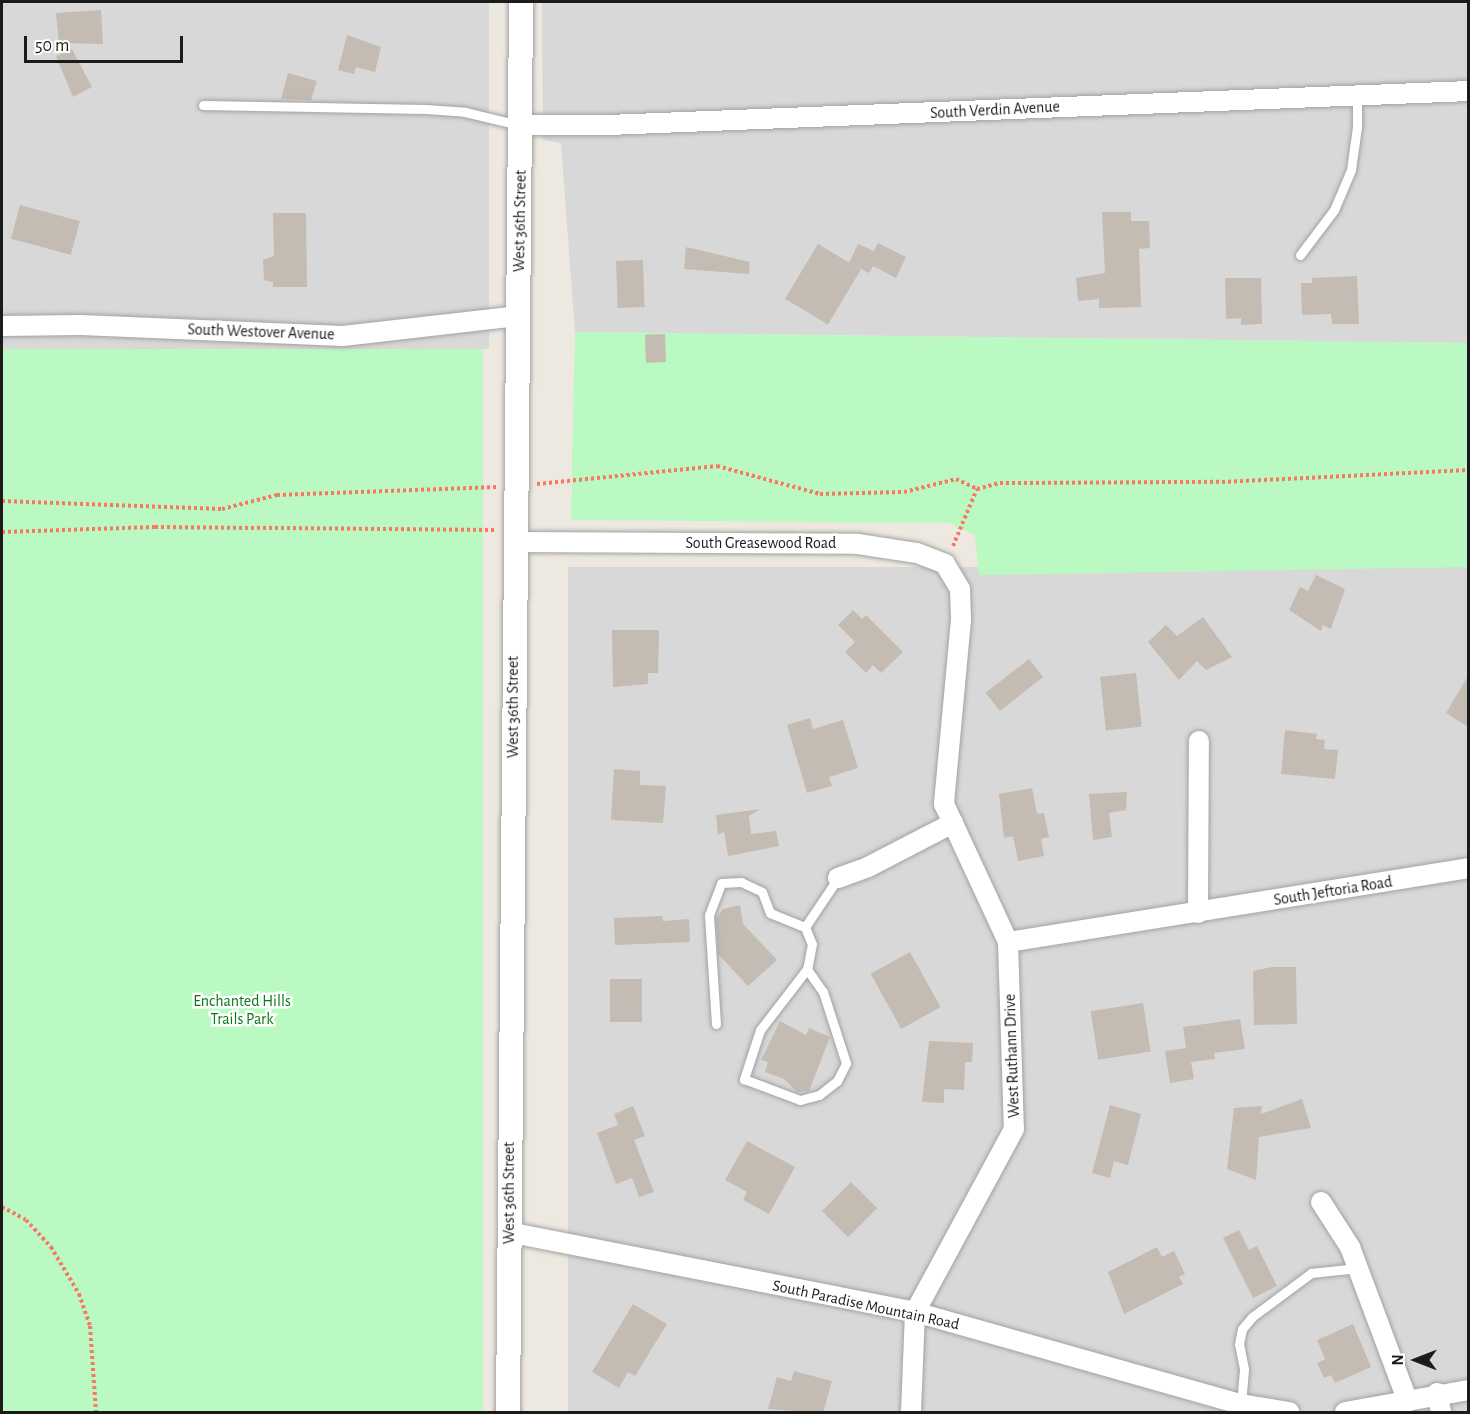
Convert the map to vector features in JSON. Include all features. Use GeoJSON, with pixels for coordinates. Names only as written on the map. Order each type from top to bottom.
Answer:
{"type":"FeatureCollection","features":[{"type":"Feature","properties":{"kind":"street","name":"West 36th Street"},"geometry":{"type":"LineString","coordinates":[[508,1413],[514,536],[519,316],[521,2]]}},
{"type":"Feature","properties":{"kind":"street","name":"South Verdin Avenue"},"geometry":{"type":"LineString","coordinates":[[521,125],[608,125],[1468,91]]}},
{"type":"Feature","properties":{"kind":"street","name":"South Westover Avenue"},"geometry":{"type":"LineString","coordinates":[[2,326],[81,325],[344,336],[519,316]]}},
{"type":"Feature","properties":{"kind":"street","name":"South Greasewood Road"},"geometry":{"type":"LineString","coordinates":[[514,536],[858,544],[917,553],[945,564]]}},
{"type":"Feature","properties":{"kind":"street","name":"West Ruthann Drive"},"geometry":{"type":"LineString","coordinates":[[915,1312],[1014,1129],[1008,942],[944,804],[961,620],[960,589],[945,564]]}},
{"type":"Feature","properties":{"kind":"street"},"geometry":{"type":"LineString","coordinates":[[1198,913],[1199,741]]}},
{"type":"Feature","properties":{"kind":"street"},"geometry":{"type":"LineString","coordinates":[[838,878],[868,867],[953,823]]}},
{"type":"Feature","properties":{"kind":"street","name":"South Jeftoria Road"},"geometry":{"type":"LineString","coordinates":[[1008,942],[1468,868]]}},
{"type":"Feature","properties":{"kind":"street"},"geometry":{"type":"LineString","coordinates":[[1321,1202],[1350,1247],[1408,1402]]}},
{"type":"Feature","properties":{"kind":"street","name":"South Paradise Mountain Road"},"geometry":{"type":"LineString","coordinates":[[508,1232],[915,1312],[1241,1404],[1289,1413]]}},
{"type":"Feature","properties":{"kind":"street"},"geometry":{"type":"LineString","coordinates":[[911,1413],[915,1312]]}},
{"type":"Feature","properties":{"kind":"street"},"geometry":{"type":"LineString","coordinates":[[1346,1413],[1408,1402],[1437,1393],[1468,1390]]}},
{"type":"Feature","properties":{"kind":"street"},"geometry":{"type":"LineString","coordinates":[[1437,1393],[1441,1413]]}},
{"type":"Feature","properties":{"kind":"lane"},"geometry":{"type":"LineString","coordinates":[[1300,255],[1334,210],[1351,170],[1358,127],[1357,95]]}},
{"type":"Feature","properties":{"kind":"lane"},"geometry":{"type":"LineString","coordinates":[[203,105],[426,109],[465,112],[521,125]]}},
{"type":"Feature","properties":{"kind":"lane"},"geometry":{"type":"LineString","coordinates":[[805,927],[838,878]]}},
{"type":"Feature","properties":{"kind":"lane"},"geometry":{"type":"LineString","coordinates":[[716,1024],[709,915],[721,883],[741,882],[762,892],[770,913],[805,927],[812,944],[807,969],[760,1030],[744,1078],[800,1100],[819,1095],[837,1081],[846,1063],[823,992],[807,969]]}},
{"type":"Feature","properties":{"kind":"lane"},"geometry":{"type":"LineString","coordinates":[[1241,1404],[1244,1369],[1239,1344],[1242,1329],[1252,1317],[1311,1273],[1358,1268]]}},
{"type":"Feature","properties":{"kind":"path"},"geometry":{"type":"LineString","coordinates":[[2,501],[222,509],[277,495],[515,486],[717,466],[820,494],[904,492],[956,479],[977,489],[1000,483],[1222,482],[1468,470]]}},
{"type":"Feature","properties":{"kind":"path"},"geometry":{"type":"LineString","coordinates":[[945,564],[977,489]]}},
{"type":"Feature","properties":{"kind":"path"},"geometry":{"type":"LineString","coordinates":[[2,532],[155,527],[514,536]]}},
{"type":"Feature","properties":{"kind":"path"},"geometry":{"type":"LineString","coordinates":[[2,1207],[26,1220],[51,1247],[79,1294],[90,1326],[96,1413]]}},
{"type":"Feature","properties":{"kind":"shaded area"},"geometry":{"type":"Polygon","coordinates":[[[2,2],[489,2],[489,349],[2,349],[2,2]]]}},
{"type":"Feature","properties":{"kind":"shaded area"},"geometry":{"type":"Polygon","coordinates":[[[542,2],[1468,2],[1468,343],[575,332],[561,143],[543,140],[542,2]]]}},
{"type":"Feature","properties":{"kind":"shaded area"},"geometry":{"type":"Polygon","coordinates":[[[568,567],[1468,567],[1468,1412],[568,1412],[568,567]]]}},
{"type":"Feature","properties":{"kind":"green space"},"geometry":{"type":"Polygon","coordinates":[[[575,332],[1468,343],[1468,567],[979,575],[975,535],[950,523],[571,520],[575,332]]]}},
{"type":"Feature","properties":{"kind":"green space","name":"Enchanted Hills Trails Park"},"geometry":{"type":"Polygon","coordinates":[[[2,349],[483,349],[483,1412],[2,1412],[2,349]]]}},
{"type":"Feature","properties":{"kind":"building"},"geometry":{"type":"Polygon","coordinates":[[[101,10],[103,44],[59,43],[56,13],[101,10]]]}},
{"type":"Feature","properties":{"kind":"building"},"geometry":{"type":"Polygon","coordinates":[[[347,35],[381,47],[375,72],[356,67],[354,74],[338,70],[347,35]]]}},
{"type":"Feature","properties":{"kind":"building"},"geometry":{"type":"Polygon","coordinates":[[[72,49],[92,87],[73,97],[56,56],[72,49]]]}},
{"type":"Feature","properties":{"kind":"building"},"geometry":{"type":"Polygon","coordinates":[[[288,73],[317,81],[311,100],[281,99],[288,73]]]}},
{"type":"Feature","properties":{"kind":"building"},"geometry":{"type":"Polygon","coordinates":[[[20,205],[80,221],[71,255],[11,239],[20,205]]]}},
{"type":"Feature","properties":{"kind":"building"},"geometry":{"type":"Polygon","coordinates":[[[1102,212],[1131,212],[1131,221],[1149,221],[1150,248],[1139,249],[1141,307],[1099,308],[1099,299],[1078,301],[1076,278],[1105,273],[1102,212]]]}},
{"type":"Feature","properties":{"kind":"building"},"geometry":{"type":"Polygon","coordinates":[[[273,213],[306,213],[307,287],[273,287],[273,282],[264,280],[263,260],[274,256],[273,213]]]}},
{"type":"Feature","properties":{"kind":"building"},"geometry":{"type":"Polygon","coordinates":[[[878,243],[906,257],[896,278],[873,266],[869,273],[849,263],[858,244],[874,251],[878,243]]]}},
{"type":"Feature","properties":{"kind":"building"},"geometry":{"type":"Polygon","coordinates":[[[818,244],[861,270],[828,325],[785,299],[818,244]]]}},
{"type":"Feature","properties":{"kind":"building"},"geometry":{"type":"Polygon","coordinates":[[[686,247],[750,262],[749,274],[684,269],[686,247]]]}},
{"type":"Feature","properties":{"kind":"building"},"geometry":{"type":"Polygon","coordinates":[[[643,260],[645,307],[618,308],[616,261],[643,260]]]}},
{"type":"Feature","properties":{"kind":"building"},"geometry":{"type":"Polygon","coordinates":[[[1357,276],[1359,324],[1332,324],[1331,314],[1302,315],[1301,283],[1312,283],[1312,278],[1357,276]]]}},
{"type":"Feature","properties":{"kind":"building"},"geometry":{"type":"Polygon","coordinates":[[[1225,278],[1261,278],[1262,324],[1241,325],[1241,318],[1226,319],[1225,278]]]}},
{"type":"Feature","properties":{"kind":"building"},"geometry":{"type":"Polygon","coordinates":[[[665,334],[666,362],[646,363],[645,335],[665,334]]]}},
{"type":"Feature","properties":{"kind":"building"},"geometry":{"type":"Polygon","coordinates":[[[1316,575],[1345,589],[1331,629],[1323,625],[1321,631],[1289,610],[1300,587],[1308,591],[1316,575]]]}},
{"type":"Feature","properties":{"kind":"building"},"geometry":{"type":"Polygon","coordinates":[[[853,610],[862,619],[866,615],[903,652],[881,673],[873,665],[866,673],[845,652],[855,642],[838,625],[853,610]]]}},
{"type":"Feature","properties":{"kind":"building"},"geometry":{"type":"Polygon","coordinates":[[[1203,617],[1232,657],[1206,670],[1197,661],[1179,680],[1148,642],[1166,625],[1177,636],[1203,617]]]}},
{"type":"Feature","properties":{"kind":"building"},"geometry":{"type":"Polygon","coordinates":[[[612,630],[659,630],[658,673],[648,673],[648,684],[613,687],[612,630]]]}},
{"type":"Feature","properties":{"kind":"building"},"geometry":{"type":"Polygon","coordinates":[[[1029,659],[1043,677],[1000,711],[986,693],[1029,659]]]}},
{"type":"Feature","properties":{"kind":"building"},"geometry":{"type":"Polygon","coordinates":[[[1136,673],[1142,727],[1106,730],[1100,677],[1136,673]]]}},
{"type":"Feature","properties":{"kind":"building"},"geometry":{"type":"Polygon","coordinates":[[[1468,676],[1468,727],[1446,713],[1468,676]]]}},
{"type":"Feature","properties":{"kind":"building"},"geometry":{"type":"Polygon","coordinates":[[[810,718],[813,729],[843,720],[858,768],[829,777],[832,786],[807,793],[787,725],[810,718]]]}},
{"type":"Feature","properties":{"kind":"building"},"geometry":{"type":"Polygon","coordinates":[[[1285,730],[1317,734],[1316,739],[1325,740],[1324,749],[1338,750],[1335,779],[1281,774],[1285,730]]]}},
{"type":"Feature","properties":{"kind":"building"},"geometry":{"type":"Polygon","coordinates":[[[614,769],[640,771],[640,785],[666,786],[663,823],[611,820],[614,769]]]}},
{"type":"Feature","properties":{"kind":"building"},"geometry":{"type":"Polygon","coordinates":[[[1032,788],[1037,814],[1044,813],[1049,837],[1041,839],[1044,856],[1018,861],[1013,836],[1004,838],[999,794],[1032,788]]]}},
{"type":"Feature","properties":{"kind":"building"},"geometry":{"type":"Polygon","coordinates":[[[1127,792],[1126,810],[1109,813],[1112,837],[1093,840],[1089,794],[1127,792]]]}},
{"type":"Feature","properties":{"kind":"building"},"geometry":{"type":"Polygon","coordinates":[[[760,809],[749,816],[751,834],[776,831],[779,846],[728,856],[724,832],[718,835],[716,815],[760,809]]]}},
{"type":"Feature","properties":{"kind":"building"},"geometry":{"type":"Polygon","coordinates":[[[740,905],[743,924],[777,960],[748,986],[718,954],[716,918],[723,909],[740,905]]]}},
{"type":"Feature","properties":{"kind":"building"},"geometry":{"type":"Polygon","coordinates":[[[662,916],[663,921],[689,919],[690,942],[615,945],[614,918],[662,916]]]}},
{"type":"Feature","properties":{"kind":"building"},"geometry":{"type":"Polygon","coordinates":[[[910,952],[941,1007],[901,1029],[871,974],[910,952]]]}},
{"type":"Feature","properties":{"kind":"building"},"geometry":{"type":"Polygon","coordinates":[[[1272,967],[1296,967],[1297,1024],[1254,1025],[1253,971],[1272,967]]]}},
{"type":"Feature","properties":{"kind":"building"},"geometry":{"type":"Polygon","coordinates":[[[610,979],[642,979],[642,1022],[610,1022],[610,979]]]}},
{"type":"Feature","properties":{"kind":"building"},"geometry":{"type":"Polygon","coordinates":[[[1143,1003],[1151,1051],[1098,1060],[1091,1011],[1143,1003]]]}},
{"type":"Feature","properties":{"kind":"building"},"geometry":{"type":"Polygon","coordinates":[[[1240,1019],[1245,1049],[1214,1053],[1215,1059],[1191,1062],[1194,1079],[1170,1083],[1165,1051],[1186,1048],[1183,1027],[1240,1019]]]}},
{"type":"Feature","properties":{"kind":"building"},"geometry":{"type":"Polygon","coordinates":[[[780,1021],[806,1035],[809,1028],[830,1037],[809,1091],[797,1092],[784,1079],[765,1072],[768,1062],[761,1060],[780,1021]]]}},
{"type":"Feature","properties":{"kind":"building"},"geometry":{"type":"Polygon","coordinates":[[[929,1041],[973,1043],[972,1062],[965,1062],[964,1090],[944,1089],[944,1103],[922,1102],[929,1041]]]}},
{"type":"Feature","properties":{"kind":"building"},"geometry":{"type":"Polygon","coordinates":[[[1302,1099],[1311,1128],[1259,1137],[1256,1180],[1227,1169],[1234,1108],[1262,1106],[1261,1114],[1302,1099]]]}},
{"type":"Feature","properties":{"kind":"building"},"geometry":{"type":"Polygon","coordinates":[[[1110,1105],[1141,1114],[1128,1165],[1114,1161],[1110,1178],[1092,1173],[1110,1105]]]}},
{"type":"Feature","properties":{"kind":"building"},"geometry":{"type":"Polygon","coordinates":[[[633,1106],[645,1136],[634,1140],[654,1192],[639,1197],[632,1178],[616,1184],[597,1133],[618,1125],[614,1114],[633,1106]]]}},
{"type":"Feature","properties":{"kind":"building"},"geometry":{"type":"Polygon","coordinates":[[[747,1141],[795,1167],[769,1214],[743,1200],[747,1192],[725,1180],[747,1141]]]}},
{"type":"Feature","properties":{"kind":"building"},"geometry":{"type":"Polygon","coordinates":[[[851,1182],[877,1208],[848,1237],[822,1211],[851,1182]]]}},
{"type":"Feature","properties":{"kind":"building"},"geometry":{"type":"Polygon","coordinates":[[[1239,1230],[1249,1250],[1257,1246],[1277,1286],[1253,1298],[1223,1238],[1239,1230]]]}},
{"type":"Feature","properties":{"kind":"building"},"geometry":{"type":"Polygon","coordinates":[[[1157,1247],[1162,1257],[1174,1251],[1185,1274],[1179,1277],[1183,1284],[1124,1314],[1108,1272],[1157,1247]]]}},
{"type":"Feature","properties":{"kind":"building"},"geometry":{"type":"Polygon","coordinates":[[[633,1304],[667,1324],[635,1376],[628,1372],[619,1388],[592,1372],[633,1304]]]}},
{"type":"Feature","properties":{"kind":"building"},"geometry":{"type":"Polygon","coordinates":[[[1353,1324],[1371,1367],[1335,1383],[1331,1375],[1324,1378],[1317,1363],[1325,1359],[1317,1340],[1353,1324]]]}},
{"type":"Feature","properties":{"kind":"building"},"geometry":{"type":"Polygon","coordinates":[[[794,1371],[832,1381],[823,1413],[768,1409],[777,1377],[791,1381],[794,1371]]]}}]}
